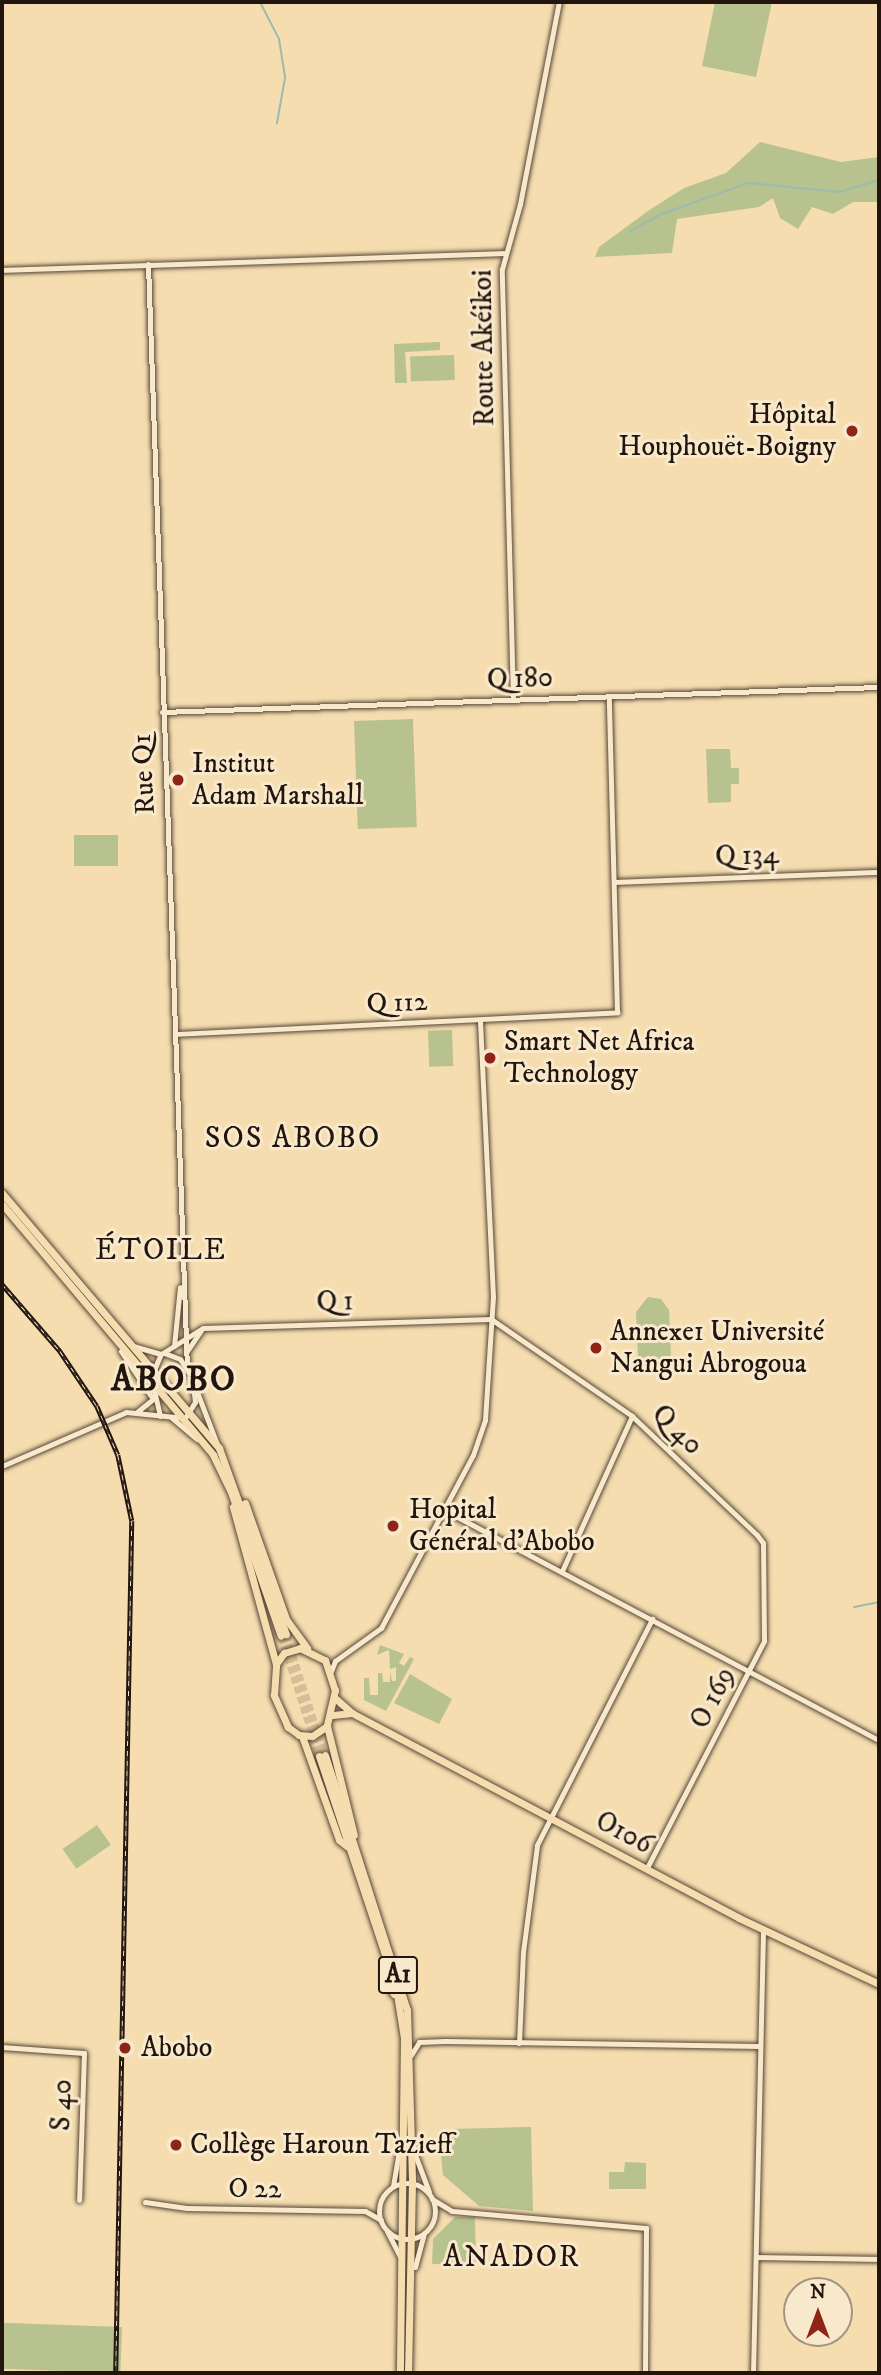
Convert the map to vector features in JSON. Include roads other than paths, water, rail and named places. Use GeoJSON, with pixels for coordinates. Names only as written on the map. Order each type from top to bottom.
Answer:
{"type":"FeatureCollection","features":[{"type":"Feature","properties":{"kind":"main road"},"geometry":{"type":"LineString","coordinates":[[2,1193],[131,1345],[151,1373]]}},
{"type":"Feature","properties":{"kind":"main road"},"geometry":{"type":"LineString","coordinates":[[2,1204],[120,1342],[219,1448],[283,1635]]}},
{"type":"Feature","properties":{"kind":"main road"},"geometry":{"type":"LineString","coordinates":[[120,1342],[121,1351]]}},
{"type":"Feature","properties":{"kind":"main road"},"geometry":{"type":"LineString","coordinates":[[188,1416],[254,1521],[286,1619],[307,1648],[322,1657],[331,1671],[336,1699],[333,1715],[327,1726],[317,1734],[302,1736]]}},
{"type":"Feature","properties":{"kind":"main road"},"geometry":{"type":"LineString","coordinates":[[234,1491],[276,1664],[276,1706],[288,1727],[302,1736],[339,1840],[348,1847]]}},
{"type":"Feature","properties":{"kind":"main road"},"geometry":{"type":"LineString","coordinates":[[276,1664],[289,1651],[307,1648]]}},
{"type":"Feature","properties":{"kind":"main road","name":"O106"},"geometry":{"type":"LineString","coordinates":[[336,1699],[352,1713],[763,1931],[879,1984]]}},
{"type":"Feature","properties":{"kind":"main road"},"geometry":{"type":"LineString","coordinates":[[333,1715],[352,1713]]}},
{"type":"Feature","properties":{"kind":"main road"},"geometry":{"type":"LineString","coordinates":[[327,1726],[354,1825],[353,1839]]}},
{"type":"Feature","properties":{"kind":"main road","name":"A1"},"geometry":{"type":"LineString","coordinates":[[322,1756],[353,1839],[401,1987],[411,2055],[412,2143],[409,2183],[404,2129],[404,2038],[398,2001],[348,1847],[322,1756]]}},
{"type":"Feature","properties":{"kind":"main road"},"geometry":{"type":"LineString","coordinates":[[387,1983],[398,2001]]}},
{"type":"Feature","properties":{"kind":"main road"},"geometry":{"type":"LineString","coordinates":[[408,2373],[411,2284],[409,2183]]}},
{"type":"Feature","properties":{"kind":"main road"},"geometry":{"type":"LineString","coordinates":[[400,2373],[403,2265],[408,2238]]}},
{"type":"Feature","properties":{"kind":"main road"},"geometry":{"type":"LineString","coordinates":[[411,2284],[415,2267]]}},
{"type":"Feature","properties":{"kind":"street","name":"Route Akéikoi"},"geometry":{"type":"LineString","coordinates":[[513,700],[502,335],[504,253],[520,204],[559,2]]}},
{"type":"Feature","properties":{"kind":"street"},"geometry":{"type":"LineString","coordinates":[[2,270],[504,253]]}},
{"type":"Feature","properties":{"kind":"street","name":"Rue Q1"},"geometry":{"type":"LineString","coordinates":[[148,264],[184,1338],[187,1368],[219,1448]]}},
{"type":"Feature","properties":{"kind":"street","name":"Q 180"},"geometry":{"type":"LineString","coordinates":[[162,712],[879,687]]}},
{"type":"Feature","properties":{"kind":"street"},"geometry":{"type":"LineString","coordinates":[[609,697],[616,882]]}},
{"type":"Feature","properties":{"kind":"street","name":"Q 134"},"geometry":{"type":"LineString","coordinates":[[616,882],[879,872]]}},
{"type":"Feature","properties":{"kind":"street","name":"Q 112"},"geometry":{"type":"LineString","coordinates":[[175,1034],[606,1016],[620,1010],[616,882]]}},
{"type":"Feature","properties":{"kind":"street"},"geometry":{"type":"LineString","coordinates":[[331,1671],[343,1656],[381,1628],[473,1455],[485,1420],[491,1320],[480,1020]]}},
{"type":"Feature","properties":{"kind":"street","name":"Rue Q1"},"geometry":{"type":"LineString","coordinates":[[174,1346],[181,1280]]}},
{"type":"Feature","properties":{"kind":"street"},"geometry":{"type":"LineString","coordinates":[[184,1320],[201,1329]]}},
{"type":"Feature","properties":{"kind":"street","name":"Q 1"},"geometry":{"type":"LineString","coordinates":[[201,1329],[491,1320]]}},
{"type":"Feature","properties":{"kind":"street","name":"Q 40"},"geometry":{"type":"LineString","coordinates":[[491,1320],[632,1416],[757,1535]]}},
{"type":"Feature","properties":{"kind":"street"},"geometry":{"type":"LineString","coordinates":[[153,1398],[151,1373],[163,1353],[201,1329]]}},
{"type":"Feature","properties":{"kind":"street"},"geometry":{"type":"LineString","coordinates":[[186,1353],[193,1337],[201,1329]]}},
{"type":"Feature","properties":{"kind":"street"},"geometry":{"type":"LineString","coordinates":[[131,1345],[175,1355],[187,1368]]}},
{"type":"Feature","properties":{"kind":"street"},"geometry":{"type":"LineString","coordinates":[[121,1351],[153,1398],[160,1416]]}},
{"type":"Feature","properties":{"kind":"street"},"geometry":{"type":"LineString","coordinates":[[2,1466],[126,1412],[172,1418],[188,1416],[194,1385]]}},
{"type":"Feature","properties":{"kind":"street"},"geometry":{"type":"LineString","coordinates":[[136,1412],[153,1398]]}},
{"type":"Feature","properties":{"kind":"street"},"geometry":{"type":"LineString","coordinates":[[562,1571],[632,1416]]}},
{"type":"Feature","properties":{"kind":"street"},"geometry":{"type":"LineString","coordinates":[[172,1418],[207,1446]]}},
{"type":"Feature","properties":{"kind":"street"},"geometry":{"type":"LineString","coordinates":[[444,1510],[879,1740]]}},
{"type":"Feature","properties":{"kind":"street","name":"O 169"},"geometry":{"type":"LineString","coordinates":[[647,1868],[750,1673],[765,1637],[762,1543],[757,1535]]}},
{"type":"Feature","properties":{"kind":"street"},"geometry":{"type":"LineString","coordinates":[[519,2043],[532,1869],[548,1816],[652,1619]]}},
{"type":"Feature","properties":{"kind":"street"},"geometry":{"type":"LineString","coordinates":[[322,1657],[343,1656]]}},
{"type":"Feature","properties":{"kind":"street"},"geometry":{"type":"LineString","coordinates":[[753,2373],[763,1931]]}},
{"type":"Feature","properties":{"kind":"street"},"geometry":{"type":"LineString","coordinates":[[411,2055],[419,2042],[759,2046]]}},
{"type":"Feature","properties":{"kind":"street","name":"S 40"},"geometry":{"type":"LineString","coordinates":[[2,2047],[84,2053],[79,2200]]}},
{"type":"Feature","properties":{"kind":"street"},"geometry":{"type":"LineString","coordinates":[[403,2265],[381,2220],[365,2211],[381,2201],[393,2186],[404,2129]]}},
{"type":"Feature","properties":{"kind":"street"},"geometry":{"type":"LineString","coordinates":[[412,2143],[431,2197],[433,2220]]}},
{"type":"Feature","properties":{"kind":"street"},"geometry":{"type":"LineString","coordinates":[[393,2186],[409,2183],[452,2211],[646,2228],[645,2373]]}},
{"type":"Feature","properties":{"kind":"street"},"geometry":{"type":"LineString","coordinates":[[381,2201],[381,2220]]}},
{"type":"Feature","properties":{"kind":"street","name":"O 22"},"geometry":{"type":"LineString","coordinates":[[145,2202],[187,2208],[365,2211]]}},
{"type":"Feature","properties":{"kind":"street"},"geometry":{"type":"LineString","coordinates":[[415,2267],[424,2232],[433,2220],[452,2211]]}},
{"type":"Feature","properties":{"kind":"street"},"geometry":{"type":"LineString","coordinates":[[386,2228],[408,2238],[424,2232]]}},
{"type":"Feature","properties":{"kind":"street"},"geometry":{"type":"LineString","coordinates":[[757,2257],[879,2259]]}},
{"type":"Feature","properties":{"kind":"waterway"},"geometry":{"type":"LineString","coordinates":[[260,2],[279,39],[285,78],[277,123]]}},
{"type":"Feature","properties":{"kind":"waterway"},"geometry":{"type":"LineString","coordinates":[[629,232],[662,214],[748,183],[839,192],[879,180]]}},
{"type":"Feature","properties":{"kind":"waterway"},"geometry":{"type":"LineString","coordinates":[[854,1607],[879,1602]]}},
{"type":"Feature","properties":{"kind":"tunnel"},"geometry":{"type":"LineString","coordinates":[[286,1634],[325,1755]]}},
{"type":"Feature","properties":{"kind":"tunnel"},"geometry":{"type":"LineString","coordinates":[[281,1636],[319,1756]]}},
{"type":"Feature","properties":{"kind":"railway"},"geometry":{"type":"LineString","coordinates":[[2,1284],[60,1351],[97,1406],[118,1455],[132,1521],[116,2373]]}},
{"type":"Feature","properties":{"kind":"place","name":"Hôpital Houphouët-Boigny"},"geometry":{"type":"Point","coordinates":[852,431]}},
{"type":"Feature","properties":{"kind":"place","name":"Institut Adam Marshall"},"geometry":{"type":"Point","coordinates":[178,780]}},
{"type":"Feature","properties":{"kind":"place","name":"Smart Net Africa Technology"},"geometry":{"type":"Point","coordinates":[490,1058]}},
{"type":"Feature","properties":{"kind":"place","name":"Annexe1 Université Nangui Abrogoua"},"geometry":{"type":"Point","coordinates":[596,1348]}},
{"type":"Feature","properties":{"kind":"place","name":"Hopital Général d'Abobo"},"geometry":{"type":"Point","coordinates":[393,1526]}},
{"type":"Feature","properties":{"kind":"place","name":"Abobo"},"geometry":{"type":"Point","coordinates":[125,2048]}},
{"type":"Feature","properties":{"kind":"place","name":"Collège Haroun Tazieff"},"geometry":{"type":"Point","coordinates":[176,2145]}},
{"type":"Feature","properties":{"kind":"district","name":"SOS ABOBO"},"geometry":{"type":"Point","coordinates":[293,1139]}},
{"type":"Feature","properties":{"kind":"district","name":"ÉTOILE"},"geometry":{"type":"Point","coordinates":[161,1251]}},
{"type":"Feature","properties":{"kind":"district","name":"ABOBO"},"geometry":{"type":"Point","coordinates":[174,1380]}},
{"type":"Feature","properties":{"kind":"district","name":"ANADOR"},"geometry":{"type":"Point","coordinates":[512,2258]}}]}
